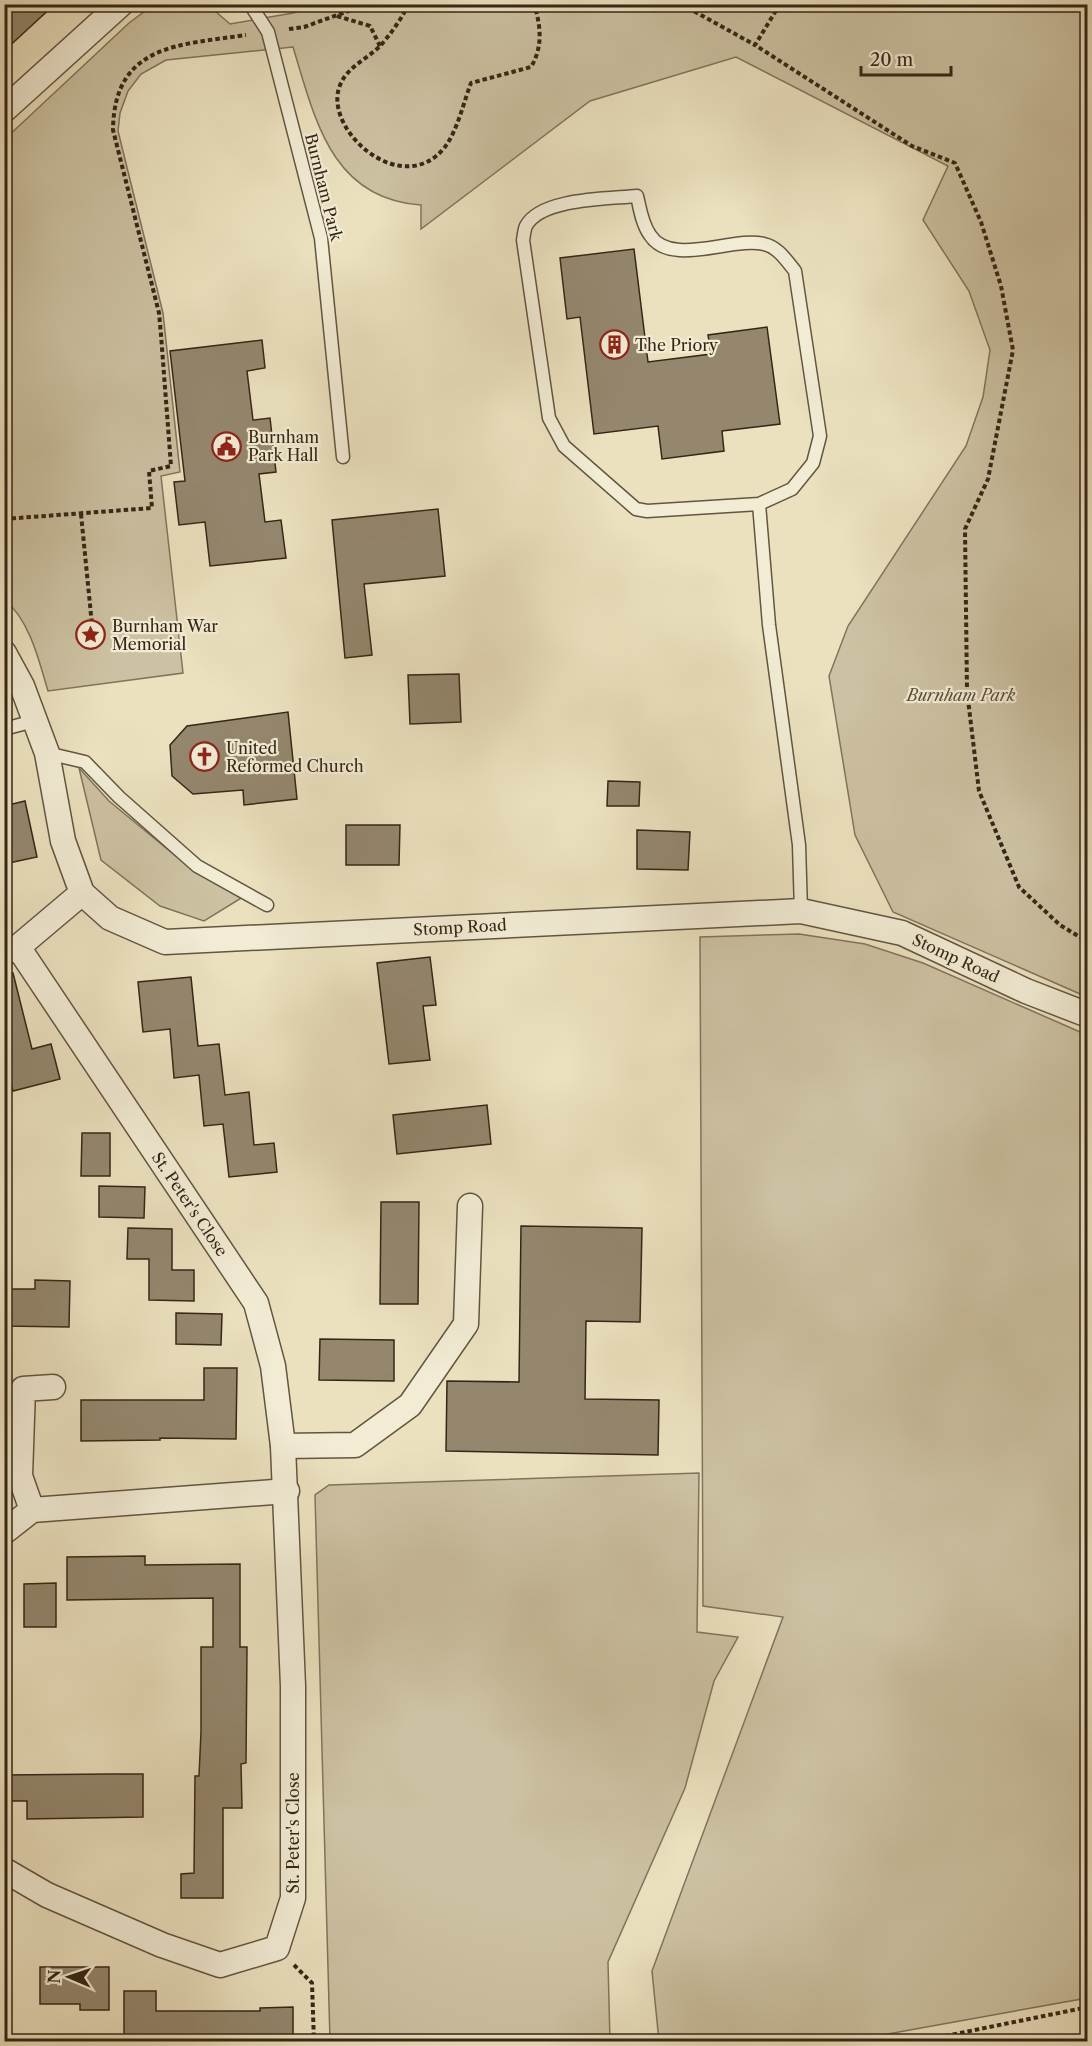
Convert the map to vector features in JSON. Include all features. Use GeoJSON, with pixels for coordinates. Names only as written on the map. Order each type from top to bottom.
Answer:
{"type":"FeatureCollection","features":[{"type":"Feature","properties":{"kind":"street"},"geometry":{"type":"LineString","coordinates":[[4,111],[121,4]]}},
{"type":"Feature","properties":{"kind":"street","name":"Stomp Road"},"geometry":{"type":"LineString","coordinates":[[4,653],[22,687],[47,753],[63,841],[82,893],[110,918],[165,942],[801,911],[902,933],[1026,991],[1088,1015]]}},
{"type":"Feature","properties":{"kind":"street"},"geometry":{"type":"LineString","coordinates":[[11,950],[82,893]]}},
{"type":"Feature","properties":{"kind":"street","name":"St. Peter's Close"},"geometry":{"type":"LineString","coordinates":[[11,950],[255,1303],[273,1366],[287,1491],[293,1686],[293,1898],[277,1948]]}},
{"type":"Feature","properties":{"kind":"street"},"geometry":{"type":"LineString","coordinates":[[283,1446],[355,1445],[410,1405],[466,1324],[470,1206]]}},
{"type":"Feature","properties":{"kind":"street"},"geometry":{"type":"LineString","coordinates":[[32,1510],[20,1476],[23,1389],[53,1387]]}},
{"type":"Feature","properties":{"kind":"street"},"geometry":{"type":"LineString","coordinates":[[4,1532],[32,1510],[287,1491]]}},
{"type":"Feature","properties":{"kind":"street"},"geometry":{"type":"LineString","coordinates":[[4,1870],[47,1895],[162,1945],[220,1965],[277,1948]]}},
{"type":"Feature","properties":{"kind":"lane","name":"Burnham Park"},"geometry":{"type":"LineString","coordinates":[[250,4],[268,32],[321,238],[343,457]]}},
{"type":"Feature","properties":{"kind":"lane"},"geometry":{"type":"LineString","coordinates":[[636,196],[650,237],[664,248],[683,251],[764,244],[781,253],[795,271],[820,436],[813,463],[792,489],[759,504],[647,511],[636,509],[564,446],[549,418],[523,240],[526,226],[536,215],[550,207],[636,196]]}},
{"type":"Feature","properties":{"kind":"lane"},"geometry":{"type":"LineString","coordinates":[[759,504],[769,625],[799,845],[801,911]]}},
{"type":"Feature","properties":{"kind":"lane"},"geometry":{"type":"LineString","coordinates":[[4,729],[34,721]]}},
{"type":"Feature","properties":{"kind":"lane"},"geometry":{"type":"LineString","coordinates":[[47,753],[85,762],[119,797],[198,866],[267,905]]}},
{"type":"Feature","properties":{"kind":"path"},"geometry":{"type":"LineString","coordinates":[[4,519],[152,508],[148,471],[171,466],[159,313],[113,130],[113,111],[121,87],[136,64],[160,50],[304,27],[368,4]]}},
{"type":"Feature","properties":{"kind":"path"},"geometry":{"type":"LineString","coordinates":[[409,4],[380,46],[344,76],[338,90],[338,105],[357,141],[376,159],[394,166],[414,166],[432,159],[445,147],[471,83],[531,67],[540,48],[539,20],[534,4]]}},
{"type":"Feature","properties":{"kind":"path"},"geometry":{"type":"LineString","coordinates":[[681,4],[755,45],[912,146],[955,163],[981,222],[1001,286],[1013,350],[988,478],[965,529],[967,691],[979,791],[1019,887],[1060,925],[1088,942]]}},
{"type":"Feature","properties":{"kind":"path"},"geometry":{"type":"LineString","coordinates":[[755,45],[780,4]]}},
{"type":"Feature","properties":{"kind":"path"},"geometry":{"type":"LineString","coordinates":[[337,16],[370,27],[380,46]]}},
{"type":"Feature","properties":{"kind":"path"},"geometry":{"type":"LineString","coordinates":[[81,514],[92,625]]}},
{"type":"Feature","properties":{"kind":"path"},"geometry":{"type":"LineString","coordinates":[[277,1948],[312,1983],[314,2042]]}},
{"type":"Feature","properties":{"kind":"path"},"geometry":{"type":"LineString","coordinates":[[916,2042],[1088,2007]]}},
{"type":"Feature","properties":{"kind":"green space","name":"Burnham Park"},"geometry":{"type":"Polygon","coordinates":[[[322,4],[1087,5],[1087,997],[893,912],[855,835],[829,676],[848,626],[966,446],[983,397],[990,350],[969,291],[923,220],[948,166],[736,57],[590,101],[421,229],[421,205],[391,199],[366,188],[347,171],[332,151],[319,127],[293,47],[166,60],[141,74],[128,91],[120,113],[118,131],[163,313],[180,472],[161,476],[183,673],[48,691],[27,630],[14,609],[5,600],[5,139],[129,23],[153,5],[208,5],[230,24],[293,13],[322,4]]]}},
{"type":"Feature","properties":{"kind":"green space"},"geometry":{"type":"Polygon","coordinates":[[[79,768],[109,801],[176,856],[251,892],[204,921],[160,906],[101,860],[79,768]]]}},
{"type":"Feature","properties":{"kind":"green space"},"geometry":{"type":"Polygon","coordinates":[[[799,934],[865,944],[923,963],[1087,1035],[1087,1998],[849,2041],[659,2041],[652,1971],[783,1617],[703,1606],[700,937],[799,934]]]}},
{"type":"Feature","properties":{"kind":"green space"},"geometry":{"type":"Polygon","coordinates":[[[699,1473],[697,1632],[738,1637],[714,1681],[685,1788],[608,1962],[610,2041],[330,2041],[315,1495],[329,1485],[699,1473]]]}},
{"type":"Feature","properties":{"kind":"building"},"geometry":{"type":"Polygon","coordinates":[[[4,4],[55,4],[4,51],[4,4]]]}},
{"type":"Feature","properties":{"kind":"building","name":"The Priory"},"geometry":{"type":"Polygon","coordinates":[[[634,249],[648,362],[711,354],[708,335],[767,327],[780,424],[722,431],[724,451],[662,459],[658,426],[594,434],[580,317],[567,319],[560,258],[634,249]]]}},
{"type":"Feature","properties":{"kind":"building","name":"Burnham Park Hall"},"geometry":{"type":"Polygon","coordinates":[[[262,340],[265,368],[247,371],[253,420],[270,418],[276,472],[259,474],[265,522],[281,520],[286,558],[210,566],[205,522],[179,525],[174,482],[185,481],[170,351],[262,340]]]}},
{"type":"Feature","properties":{"kind":"building"},"geometry":{"type":"Polygon","coordinates":[[[438,509],[445,576],[364,584],[372,655],[345,658],[332,520],[438,509]]]}},
{"type":"Feature","properties":{"kind":"building"},"geometry":{"type":"Polygon","coordinates":[[[459,674],[461,722],[410,724],[408,675],[459,674]]]}},
{"type":"Feature","properties":{"kind":"building"},"geometry":{"type":"Polygon","coordinates":[[[288,712],[297,799],[244,805],[243,790],[193,794],[172,776],[170,745],[187,726],[288,712]]]}},
{"type":"Feature","properties":{"kind":"building"},"geometry":{"type":"Polygon","coordinates":[[[608,781],[640,782],[639,806],[607,806],[608,781]]]}},
{"type":"Feature","properties":{"kind":"building"},"geometry":{"type":"Polygon","coordinates":[[[25,801],[37,857],[4,864],[4,806],[25,801]]]}},
{"type":"Feature","properties":{"kind":"building"},"geometry":{"type":"Polygon","coordinates":[[[346,825],[400,825],[399,865],[346,865],[346,825]]]}},
{"type":"Feature","properties":{"kind":"building"},"geometry":{"type":"Polygon","coordinates":[[[637,830],[690,832],[688,870],[637,869],[637,830]]]}},
{"type":"Feature","properties":{"kind":"building"},"geometry":{"type":"Polygon","coordinates":[[[430,957],[436,1005],[423,1006],[430,1060],[389,1064],[377,963],[430,957]]]}},
{"type":"Feature","properties":{"kind":"building"},"geometry":{"type":"Polygon","coordinates":[[[13,973],[32,1049],[51,1044],[60,1079],[13,1091],[4,1058],[4,974],[13,973]]]}},
{"type":"Feature","properties":{"kind":"building"},"geometry":{"type":"Polygon","coordinates":[[[191,977],[198,1046],[219,1044],[225,1095],[249,1092],[254,1145],[274,1143],[277,1172],[229,1177],[223,1124],[204,1126],[199,1075],[174,1078],[170,1029],[143,1032],[138,982],[191,977]]]}},
{"type":"Feature","properties":{"kind":"building"},"geometry":{"type":"Polygon","coordinates":[[[487,1105],[491,1144],[397,1154],[393,1115],[487,1105]]]}},
{"type":"Feature","properties":{"kind":"building"},"geometry":{"type":"Polygon","coordinates":[[[82,1133],[110,1133],[110,1176],[81,1176],[82,1133]]]}},
{"type":"Feature","properties":{"kind":"building"},"geometry":{"type":"Polygon","coordinates":[[[99,1186],[145,1187],[144,1218],[99,1217],[99,1186]]]}},
{"type":"Feature","properties":{"kind":"building"},"geometry":{"type":"Polygon","coordinates":[[[381,1202],[419,1202],[418,1304],[380,1304],[381,1202]]]}},
{"type":"Feature","properties":{"kind":"building"},"geometry":{"type":"Polygon","coordinates":[[[521,1226],[642,1228],[640,1322],[586,1321],[585,1399],[659,1400],[658,1455],[446,1451],[447,1381],[519,1382],[521,1226]]]}},
{"type":"Feature","properties":{"kind":"building"},"geometry":{"type":"Polygon","coordinates":[[[128,1228],[172,1229],[172,1270],[194,1270],[194,1301],[149,1300],[149,1259],[127,1259],[128,1228]]]}},
{"type":"Feature","properties":{"kind":"building"},"geometry":{"type":"Polygon","coordinates":[[[35,1280],[70,1281],[69,1327],[4,1326],[4,1289],[35,1289],[35,1280]]]}},
{"type":"Feature","properties":{"kind":"building"},"geometry":{"type":"Polygon","coordinates":[[[176,1313],[222,1314],[221,1345],[176,1344],[176,1313]]]}},
{"type":"Feature","properties":{"kind":"building"},"geometry":{"type":"Polygon","coordinates":[[[320,1339],[394,1340],[394,1381],[319,1380],[320,1339]]]}},
{"type":"Feature","properties":{"kind":"building"},"geometry":{"type":"Polygon","coordinates":[[[204,1368],[237,1368],[236,1439],[160,1438],[160,1440],[81,1441],[81,1400],[204,1400],[204,1368]]]}},
{"type":"Feature","properties":{"kind":"building"},"geometry":{"type":"Polygon","coordinates":[[[145,1556],[145,1565],[240,1564],[240,1647],[247,1647],[246,1763],[241,1764],[242,1808],[223,1808],[223,1898],[181,1898],[181,1874],[194,1873],[195,1776],[199,1776],[201,1732],[201,1647],[213,1647],[213,1598],[67,1600],[67,1557],[145,1556]]]}},
{"type":"Feature","properties":{"kind":"building"},"geometry":{"type":"Polygon","coordinates":[[[56,1583],[56,1627],[24,1627],[24,1584],[56,1583]]]}},
{"type":"Feature","properties":{"kind":"building"},"geometry":{"type":"Polygon","coordinates":[[[143,1774],[143,1817],[27,1819],[27,1801],[4,1801],[4,1775],[143,1774]]]}},
{"type":"Feature","properties":{"kind":"building"},"geometry":{"type":"Polygon","coordinates":[[[40,1967],[109,1967],[109,2010],[80,2010],[80,2004],[40,2004],[40,1967]]]}},
{"type":"Feature","properties":{"kind":"building"},"geometry":{"type":"Polygon","coordinates":[[[124,1991],[156,1991],[156,2011],[260,2011],[260,2008],[293,2007],[293,2042],[169,2042],[169,2035],[124,2035],[124,1991]]]}},
{"type":"Feature","properties":{"kind":"place","name":"The Priory"},"geometry":{"type":"Point","coordinates":[614,345]}},
{"type":"Feature","properties":{"kind":"place","name":"Burnham Park Hall"},"geometry":{"type":"Point","coordinates":[227,446]}},
{"type":"Feature","properties":{"kind":"place","name":"Burnham War Memorial"},"geometry":{"type":"Point","coordinates":[91,635]}},
{"type":"Feature","properties":{"kind":"place","name":"United Reformed Church"},"geometry":{"type":"Point","coordinates":[205,757]}}]}
